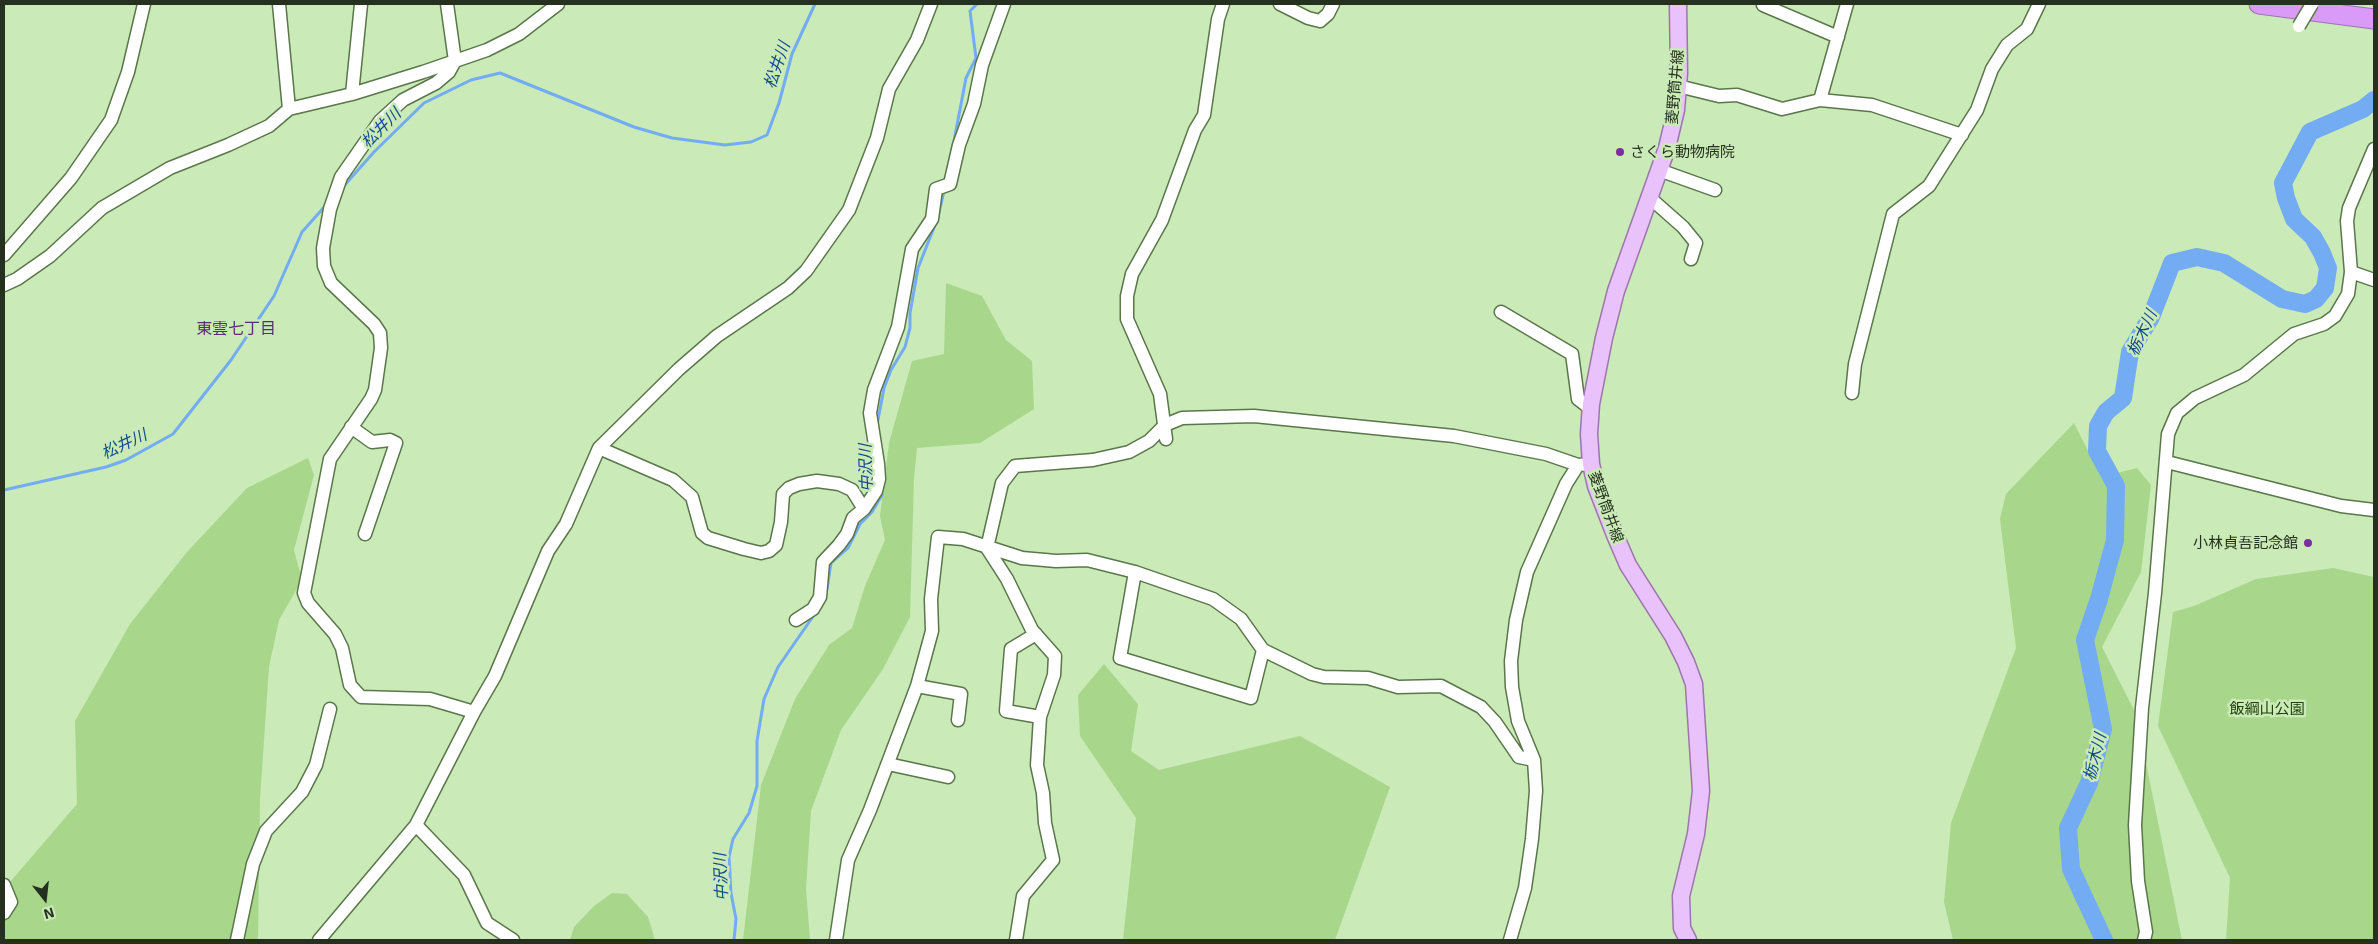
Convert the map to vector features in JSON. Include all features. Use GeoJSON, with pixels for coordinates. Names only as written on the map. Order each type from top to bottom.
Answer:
{"type":"FeatureCollection","features":[{"type":"Feature","properties":{"kind":"highway"},"geometry":{"type":"LineString","coordinates":[[2259,4],[2374,19]]}},
{"type":"Feature","properties":{"kind":"main road","name":"菱野筒井線"},"geometry":{"type":"LineString","coordinates":[[1678,4],[1678,86],[1676,110],[1667,148],[1614,300],[1604,338],[1591,409],[1584,464],[1596,486],[1628,565],[1673,636],[1694,684],[1701,791],[1696,834],[1681,896],[1682,928],[1688,940]]}},
{"type":"Feature","properties":{"kind":"street"},"geometry":{"type":"LineString","coordinates":[[4,255],[71,178],[111,120],[128,72],[144,4]]}},
{"type":"Feature","properties":{"kind":"street"},"geometry":{"type":"LineString","coordinates":[[279,4],[289,109]]}},
{"type":"Feature","properties":{"kind":"street"},"geometry":{"type":"LineString","coordinates":[[352,94],[361,4]]}},
{"type":"Feature","properties":{"kind":"street"},"geometry":{"type":"LineString","coordinates":[[447,4],[455,61],[449,72],[436,83],[403,100],[380,121],[341,177],[330,209],[323,248],[324,266],[331,283],[374,324],[380,333],[381,348],[375,390],[371,399],[330,459],[304,593],[308,603],[335,634],[342,648],[350,685],[361,697],[430,699],[474,712]]}},
{"type":"Feature","properties":{"kind":"street"},"geometry":{"type":"LineString","coordinates":[[4,285],[17,279],[50,256],[102,208],[170,168],[269,126],[289,109],[352,94],[487,50],[519,34],[558,4]]}},
{"type":"Feature","properties":{"kind":"street"},"geometry":{"type":"LineString","coordinates":[[319,940],[416,825],[474,712],[495,676],[548,551],[566,524],[599,448],[679,369],[711,342],[788,288],[806,271],[849,210],[877,138],[889,89],[917,40],[930,4]]}},
{"type":"Feature","properties":{"kind":"street"},"geometry":{"type":"LineString","coordinates":[[796,620],[813,609],[820,597],[823,562],[840,545],[847,534],[853,518],[864,509],[876,491],[879,479],[871,424],[874,390],[898,327],[912,249],[932,219],[936,189],[950,184],[959,145],[974,104],[982,65],[1004,4]]}},
{"type":"Feature","properties":{"kind":"street"},"geometry":{"type":"LineString","coordinates":[[1166,439],[1160,394],[1127,319],[1127,296],[1132,274],[1141,261],[1162,220],[1195,130],[1204,114],[1218,19],[1223,4]]}},
{"type":"Feature","properties":{"kind":"street"},"geometry":{"type":"LineString","coordinates":[[1280,4],[1308,18],[1320,21],[1328,14],[1333,4]]}},
{"type":"Feature","properties":{"kind":"street"},"geometry":{"type":"LineString","coordinates":[[1820,100],[1847,4]]}},
{"type":"Feature","properties":{"kind":"street"},"geometry":{"type":"LineString","coordinates":[[1852,393],[1855,364],[1872,302],[1890,220],[1893,214],[1929,186],[1977,110],[1992,69],[2007,45],[2027,29],[2039,4]]}},
{"type":"Feature","properties":{"kind":"street"},"geometry":{"type":"LineString","coordinates":[[2299,26],[2312,4]]}},
{"type":"Feature","properties":{"kind":"street"},"geometry":{"type":"LineString","coordinates":[[1764,5],[1838,37]]}},
{"type":"Feature","properties":{"kind":"street"},"geometry":{"type":"LineString","coordinates":[[1678,86],[1719,96],[1737,95],[1782,109],[1820,100],[1872,105],[1962,135]]}},
{"type":"Feature","properties":{"kind":"street"},"geometry":{"type":"LineString","coordinates":[[2144,940],[2146,932],[2138,881],[2135,825],[2142,708],[2167,462],[2168,434],[2178,414],[2195,398],[2244,374],[2294,334],[2324,324],[2335,316],[2348,294],[2351,272],[2347,221],[2349,208],[2374,149]]}},
{"type":"Feature","properties":{"kind":"street"},"geometry":{"type":"LineString","coordinates":[[1659,170],[1715,190]]}},
{"type":"Feature","properties":{"kind":"street"},"geometry":{"type":"LineString","coordinates":[[1649,197],[1683,227],[1696,243],[1691,259]]}},
{"type":"Feature","properties":{"kind":"street"},"geometry":{"type":"LineString","coordinates":[[2351,272],[2374,280]]}},
{"type":"Feature","properties":{"kind":"street"},"geometry":{"type":"LineString","coordinates":[[1501,312],[1572,354],[1578,399],[1591,409]]}},
{"type":"Feature","properties":{"kind":"street"},"geometry":{"type":"LineString","coordinates":[[1016,940],[1023,896],[1053,860],[1045,823],[1043,792],[1038,766],[1040,717],[1054,675],[1055,656],[1036,634],[1007,579],[986,548],[1002,483],[1015,466],[1093,460],[1129,452],[1149,441],[1165,425],[1182,418],[1254,416],[1436,433],[1546,454],[1584,464],[1566,484],[1527,572],[1516,620],[1511,661],[1512,686],[1518,721],[1534,760],[1536,791],[1525,888],[1510,940]]}},
{"type":"Feature","properties":{"kind":"street"},"geometry":{"type":"LineString","coordinates":[[351,427],[372,442],[390,440],[396,443],[365,534]]}},
{"type":"Feature","properties":{"kind":"street"},"geometry":{"type":"LineString","coordinates":[[599,448],[673,480],[692,497],[702,533],[708,538],[761,553],[768,551],[776,545],[781,522],[780,508],[783,494],[789,488],[817,481],[839,484],[852,490],[864,509]]}},
{"type":"Feature","properties":{"kind":"street"},"geometry":{"type":"LineString","coordinates":[[2167,462],[2341,506],[2374,510]]}},
{"type":"Feature","properties":{"kind":"street"},"geometry":{"type":"LineString","coordinates":[[836,940],[848,860],[918,686],[932,631],[931,598],[938,537],[963,539],[986,548],[1022,558],[1056,561],[1087,560],[1135,572],[1213,599],[1241,619],[1264,650],[1312,674],[1324,677],[1368,678],[1398,687],[1441,686],[1481,707],[1495,722],[1519,757],[1534,760]]}},
{"type":"Feature","properties":{"kind":"street"},"geometry":{"type":"LineString","coordinates":[[1135,572],[1120,658],[1251,698],[1264,650]]}},
{"type":"Feature","properties":{"kind":"street"},"geometry":{"type":"LineString","coordinates":[[1036,634],[1010,648],[1006,711],[1040,717]]}},
{"type":"Feature","properties":{"kind":"street"},"geometry":{"type":"LineString","coordinates":[[918,686],[961,694],[958,720]]}},
{"type":"Feature","properties":{"kind":"street"},"geometry":{"type":"LineString","coordinates":[[237,940],[253,864],[266,831],[302,792],[316,765],[330,709]]}},
{"type":"Feature","properties":{"kind":"street"},"geometry":{"type":"LineString","coordinates":[[888,764],[948,777]]}},
{"type":"Feature","properties":{"kind":"street"},"geometry":{"type":"LineString","coordinates":[[416,825],[464,875],[487,923],[513,940]]}},
{"type":"Feature","properties":{"kind":"street"},"geometry":{"type":"LineString","coordinates":[[4,885],[11,902],[4,913]]}},
{"type":"Feature","properties":{"kind":"green space"},"geometry":{"type":"Polygon","coordinates":[[[946,283],[982,296],[1006,340],[1032,361],[1034,409],[980,443],[917,448],[914,478],[910,617],[883,669],[841,730],[811,811],[806,889],[810,940],[743,940],[761,785],[795,699],[829,645],[852,628],[865,586],[885,540],[880,516],[889,443],[912,361],[944,354],[946,283]]]}},
{"type":"Feature","properties":{"kind":"green space"},"geometry":{"type":"Polygon","coordinates":[[[2074,423],[2101,477],[2137,468],[2151,485],[2141,572],[2102,647],[2136,714],[2182,940],[1953,940],[1944,902],[1951,823],[2016,648],[2000,519],[2006,494],[2074,423]]]}},
{"type":"Feature","properties":{"kind":"green space"},"geometry":{"type":"Polygon","coordinates":[[[308,458],[314,475],[294,550],[302,580],[279,620],[269,667],[260,799],[258,940],[4,940],[4,889],[77,804],[75,721],[130,624],[187,552],[247,488],[308,458]]]}},
{"type":"Feature","properties":{"kind":"green space","name":"飯綱山公園"},"geometry":{"type":"Polygon","coordinates":[[[2333,568],[2374,577],[2374,940],[2226,940],[2230,878],[2158,726],[2173,612],[2194,606],[2256,579],[2333,568]]]}},
{"type":"Feature","properties":{"kind":"green space"},"geometry":{"type":"Polygon","coordinates":[[[1104,664],[1138,704],[1131,751],[1159,770],[1300,736],[1390,787],[1335,940],[1123,940],[1136,818],[1080,736],[1078,695],[1104,664]]]}},
{"type":"Feature","properties":{"kind":"green space"},"geometry":{"type":"Polygon","coordinates":[[[612,893],[627,894],[648,917],[655,940],[570,940],[574,927],[594,906],[612,893]]]}},
{"type":"Feature","properties":{"kind":"waterway","name":"松井川"},"geometry":{"type":"LineString","coordinates":[[342,188],[374,152],[424,103],[471,80],[500,73],[634,127],[672,138],[725,145],[751,142],[767,135],[779,103],[792,54],[815,4]]}},
{"type":"Feature","properties":{"kind":"waterway","name":"中沢川"},"geometry":{"type":"LineString","coordinates":[[953,146],[966,78],[976,58],[970,11],[977,4]]}},
{"type":"Feature","properties":{"kind":"waterway","name":"栃木川"},"geometry":{"type":"LineString","coordinates":[[2104,940],[2071,869],[2068,828],[2089,783],[2103,729],[2085,640],[2099,599],[2115,540],[2116,486],[2097,451],[2098,426],[2106,412],[2123,398],[2130,352],[2151,317],[2172,263],[2197,257],[2224,263],[2282,299],[2305,304],[2316,299],[2325,288],[2328,268],[2313,237],[2294,219],[2286,198],[2283,183],[2310,132],[2363,109],[2374,100]]}},
{"type":"Feature","properties":{"kind":"waterway","name":"中沢川"},"geometry":{"type":"LineString","coordinates":[[938,217],[944,191]]}},
{"type":"Feature","properties":{"kind":"waterway","name":"松井川"},"geometry":{"type":"LineString","coordinates":[[4,490],[106,467],[126,460],[173,434],[231,360],[274,296],[302,232],[326,205]]}},
{"type":"Feature","properties":{"kind":"waterway","name":"中沢川"},"geometry":{"type":"LineString","coordinates":[[877,425],[884,388],[891,370],[905,347],[910,328],[910,313],[918,268],[935,225]]}},
{"type":"Feature","properties":{"kind":"waterway","name":"中沢川"},"geometry":{"type":"LineString","coordinates":[[827,589],[831,563],[848,548],[860,524],[872,512],[882,495],[882,491]]}},
{"type":"Feature","properties":{"kind":"waterway","name":"中沢川"},"geometry":{"type":"LineString","coordinates":[[734,940],[736,919],[731,893],[729,857],[733,839],[749,813],[757,786],[757,741],[764,699],[778,667],[814,615]]}},
{"type":"Feature","properties":{"kind":"place","name":"さくら動物病院"},"geometry":{"type":"Point","coordinates":[1620,152]}},
{"type":"Feature","properties":{"kind":"place","name":"小林貞吾記念館"},"geometry":{"type":"Point","coordinates":[2308,543]}},
{"type":"Feature","properties":{"kind":"district","name":"東雲七丁目"},"geometry":{"type":"Point","coordinates":[236,329]}}]}
